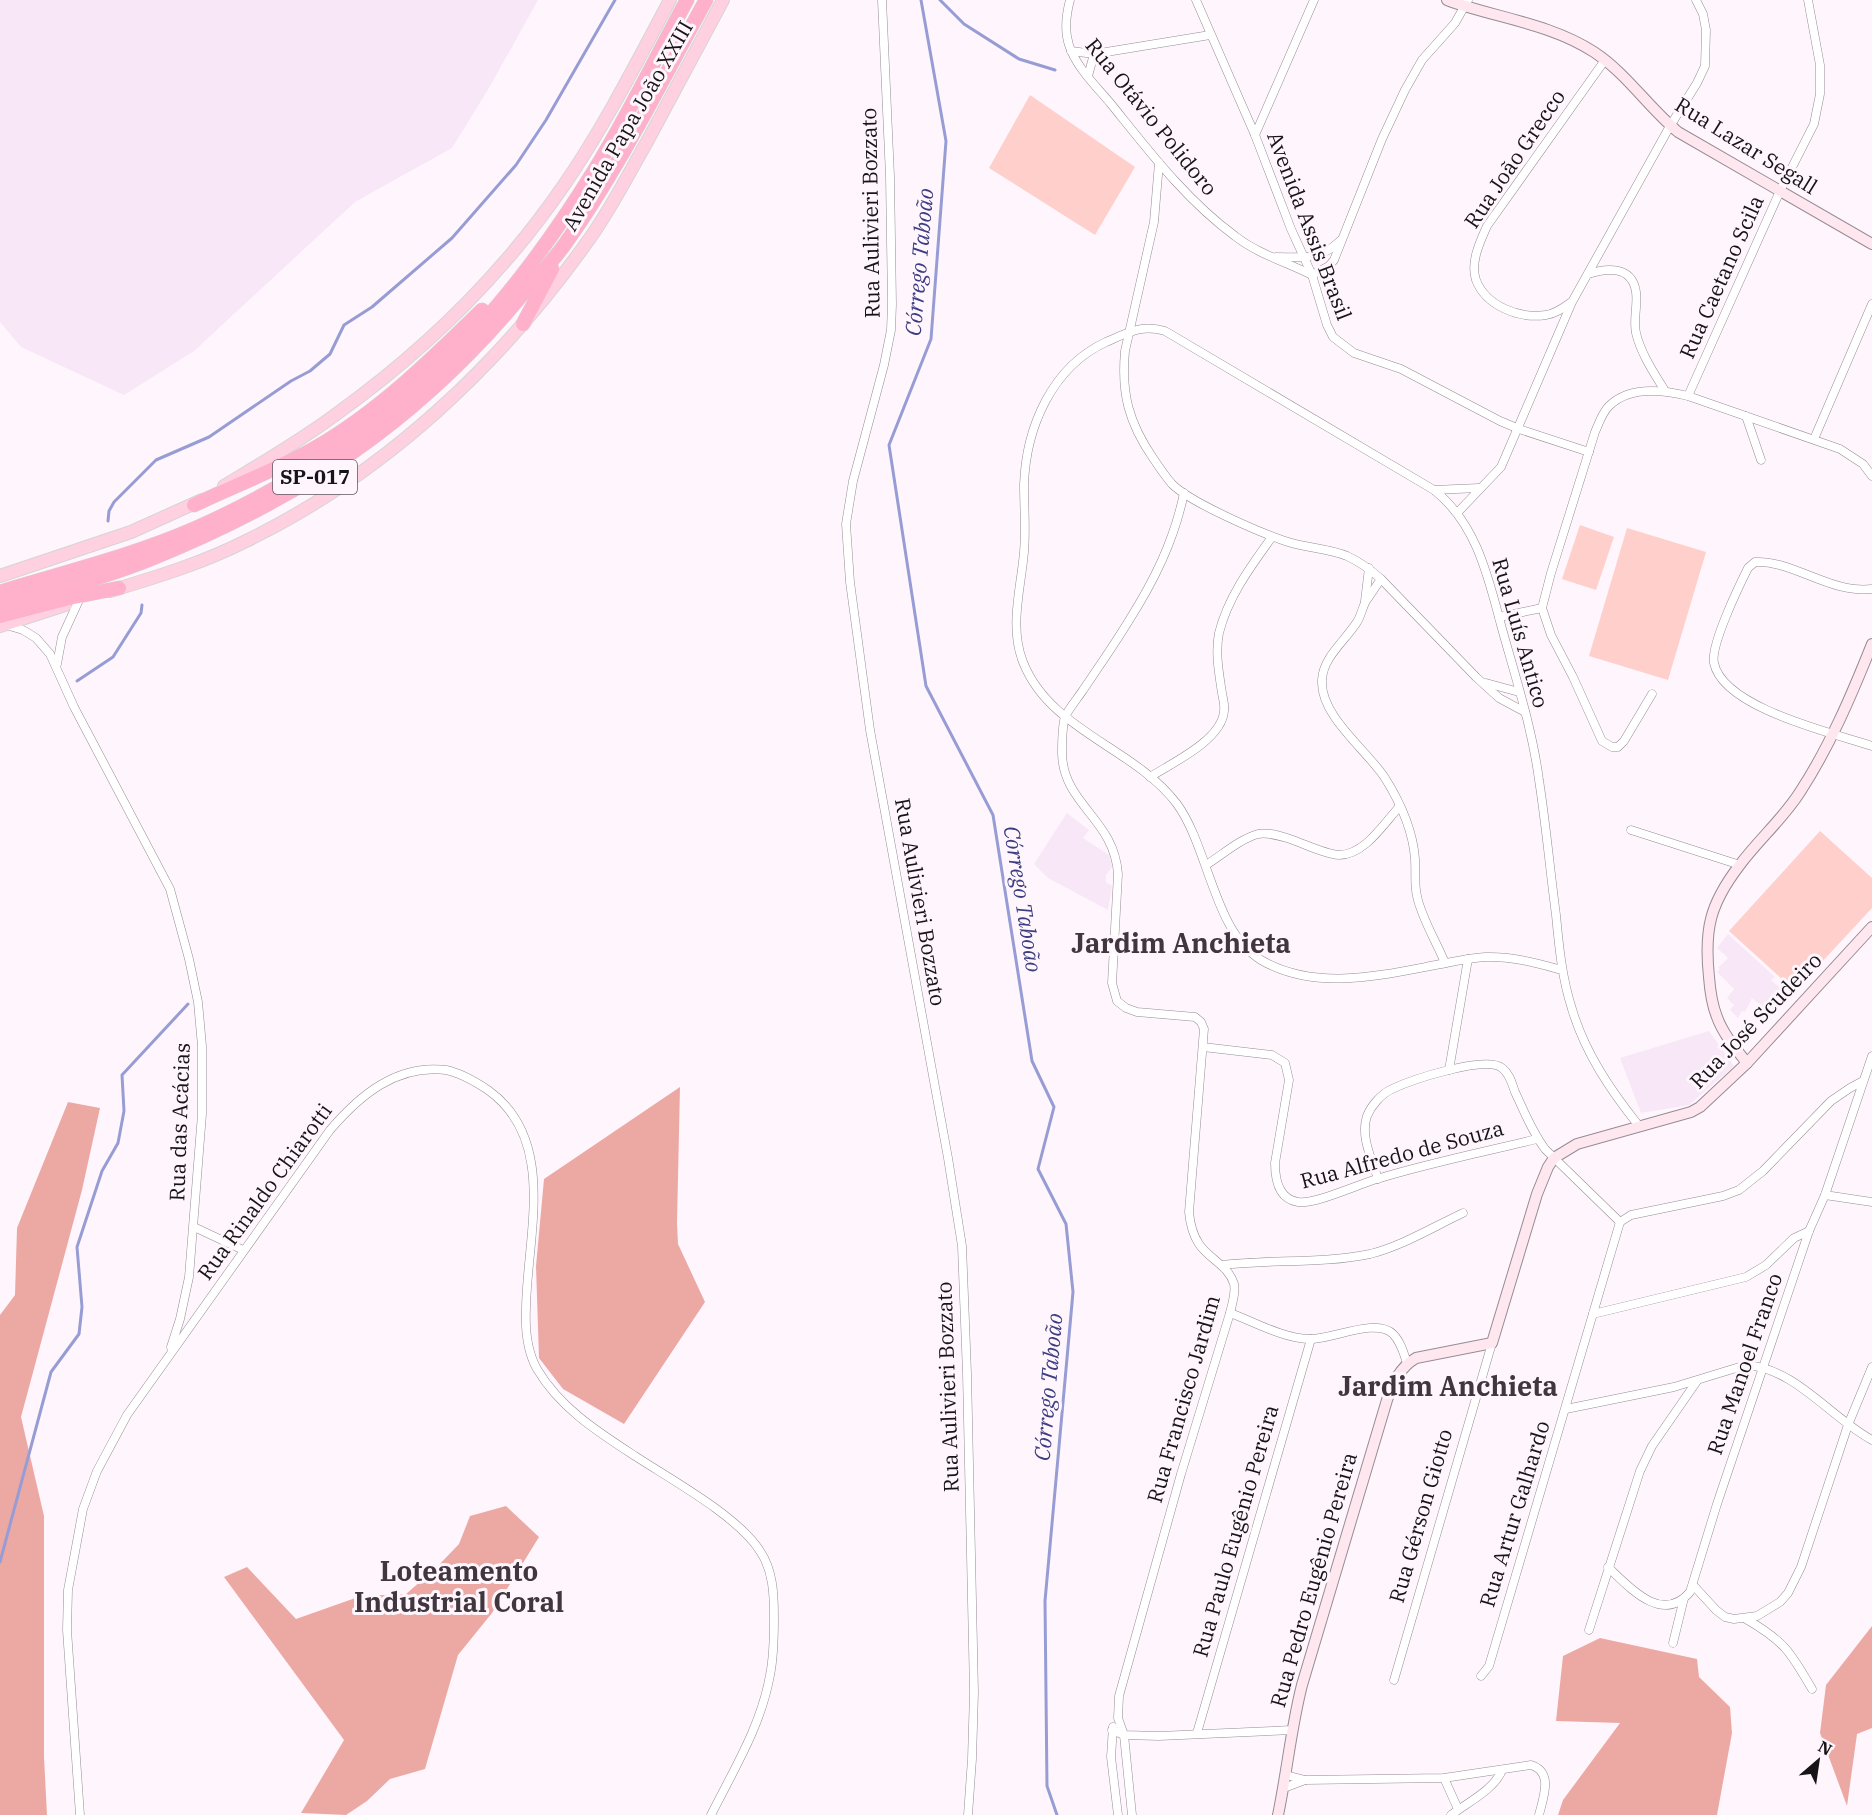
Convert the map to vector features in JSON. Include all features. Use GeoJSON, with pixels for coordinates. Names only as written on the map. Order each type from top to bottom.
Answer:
{"type":"FeatureCollection","features":[{"type":"Feature","properties":{"kind":"highway","name":"Avenida Papa João XXIII"},"geometry":{"type":"LineString","coordinates":[[0,592],[170,538],[231,512],[273,490],[352,439],[432,374],[482,324],[527,267],[594,171],[687,0]]}},
{"type":"Feature","properties":{"kind":"highway","name":"Avenida Papa João XXIII"},"geometry":{"type":"LineString","coordinates":[[0,606],[150,559],[258,510],[330,468],[418,403],[452,372],[498,324],[564,246],[626,146],[706,0]]}},
{"type":"Feature","properties":{"kind":"highway"},"geometry":{"type":"LineString","coordinates":[[523,324],[564,246]]}},
{"type":"Feature","properties":{"kind":"highway"},"geometry":{"type":"LineString","coordinates":[[194,505],[317,446],[370,410],[435,356],[527,267]]}},
{"type":"Feature","properties":{"kind":"highway"},"geometry":{"type":"LineString","coordinates":[[2,622],[69,598],[119,588]]}},
{"type":"Feature","properties":{"kind":"main road","name":"Avenida Papa João XXIII"},"geometry":{"type":"LineString","coordinates":[[0,576],[122,535],[194,505],[335,415],[418,348],[486,282],[564,186],[613,104],[670,0]]}},
{"type":"Feature","properties":{"kind":"main road","name":"Avenida Papa João XXIII"},"geometry":{"type":"LineString","coordinates":[[2,622],[193,564],[245,542],[276,526],[342,485],[393,450],[432,417],[469,383],[523,324],[591,237],[623,185],[723,0]]}},
{"type":"Feature","properties":{"kind":"street","name":"Rua Aulivieri Bozzato"},"geometry":{"type":"LineString","coordinates":[[882,0],[890,176],[891,330],[884,365],[853,480],[846,524],[850,582],[870,730],[962,1246],[974,1660],[972,1759],[968,1815]]}},
{"type":"Feature","properties":{"kind":"street","name":"Rua Otávio Polidoro"},"geometry":{"type":"LineString","coordinates":[[1070,0],[1065,29],[1071,51],[1088,76],[1159,163],[1190,198],[1237,238],[1256,250],[1312,275]]}},
{"type":"Feature","properties":{"kind":"street","name":"Avenida Assis Brasil"},"geometry":{"type":"LineString","coordinates":[[1196,0],[1255,135],[1291,229],[1312,275],[1327,325],[1333,337],[1342,346],[1365,358],[1406,371],[1518,429],[1589,452]]}},
{"type":"Feature","properties":{"kind":"street"},"geometry":{"type":"LineString","coordinates":[[1255,135],[1314,0]]}},
{"type":"Feature","properties":{"kind":"street","name":"Rua Lazar Segall"},"geometry":{"type":"LineString","coordinates":[[1447,0],[1467,3],[1518,20],[1560,35],[1587,48],[1605,60],[1671,126],[1702,147],[1872,244]]}},
{"type":"Feature","properties":{"kind":"street"},"geometry":{"type":"LineString","coordinates":[[1458,512],[1501,467],[1572,302],[1697,84],[1705,66],[1706,30],[1696,0]]}},
{"type":"Feature","properties":{"kind":"street","name":"Rua Caetano Scila"},"geometry":{"type":"LineString","coordinates":[[1688,396],[1780,191],[1814,124],[1820,94],[1820,65],[1808,0]]}},
{"type":"Feature","properties":{"kind":"street"},"geometry":{"type":"LineString","coordinates":[[1312,275],[1329,266],[1334,260],[1382,140],[1405,90],[1422,60],[1455,23],[1467,3]]}},
{"type":"Feature","properties":{"kind":"street"},"geometry":{"type":"LineString","coordinates":[[1071,51],[1094,54],[1210,34]]}},
{"type":"Feature","properties":{"kind":"street"},"geometry":{"type":"LineString","coordinates":[[1088,76],[1094,54]]}},
{"type":"Feature","properties":{"kind":"street","name":"Rua João Grecco"},"geometry":{"type":"LineString","coordinates":[[1572,302],[1547,315],[1519,314],[1507,310],[1493,302],[1484,292],[1476,279],[1474,262],[1487,226],[1605,60]]}},
{"type":"Feature","properties":{"kind":"street"},"geometry":{"type":"LineString","coordinates":[[1159,163],[1154,222],[1125,351],[1123,370],[1127,405],[1144,445],[1172,484],[1184,494],[1272,537],[1345,555],[1369,568],[1499,698],[1524,712]]}},
{"type":"Feature","properties":{"kind":"street","name":"Rua Otávio Polidoro"},"geometry":{"type":"LineString","coordinates":[[1272,257],[1304,257],[1322,254],[1330,251],[1343,238]]}},
{"type":"Feature","properties":{"kind":"street"},"geometry":{"type":"LineString","coordinates":[[1588,274],[1611,269],[1620,272],[1633,284],[1636,292],[1634,316],[1638,339],[1665,391]]}},
{"type":"Feature","properties":{"kind":"street"},"geometry":{"type":"LineString","coordinates":[[1814,439],[1872,304]]}},
{"type":"Feature","properties":{"kind":"street","name":"Rua Luís Antico"},"geometry":{"type":"LineString","coordinates":[[1131,331],[1153,327],[1165,331],[1434,490],[1458,512],[1472,535],[1499,617],[1524,712],[1539,778],[1562,970],[1571,1008],[1581,1035],[1606,1081],[1639,1126]]}},
{"type":"Feature","properties":{"kind":"street"},"geometry":{"type":"LineString","coordinates":[[1131,331],[1100,345],[1081,357],[1061,377],[1039,412],[1026,464],[1026,536],[1017,609],[1018,646],[1022,662],[1043,698],[1065,717],[1124,756],[1150,777],[1176,804],[1188,823],[1231,929],[1250,953],[1282,970],[1322,979],[1375,977],[1468,959],[1502,957],[1562,970]]}},
{"type":"Feature","properties":{"kind":"street"},"geometry":{"type":"LineString","coordinates":[[1653,693],[1624,741],[1618,747],[1606,745],[1551,635],[1542,608],[1589,452],[1602,414],[1611,404],[1633,394],[1665,391],[1688,396],[1814,439],[1852,455],[1872,476]]}},
{"type":"Feature","properties":{"kind":"street"},"geometry":{"type":"LineString","coordinates":[[1746,416],[1761,460]]}},
{"type":"Feature","properties":{"kind":"street"},"geometry":{"type":"LineString","coordinates":[[1434,490],[1481,488]]}},
{"type":"Feature","properties":{"kind":"street"},"geometry":{"type":"LineString","coordinates":[[1065,717],[1128,623],[1158,571],[1173,537],[1184,494]]}},
{"type":"Feature","properties":{"kind":"street"},"geometry":{"type":"LineString","coordinates":[[1150,777],[1197,748],[1212,735],[1219,725],[1224,711],[1218,664],[1219,634],[1231,601],[1246,573],[1272,537]]}},
{"type":"Feature","properties":{"kind":"street"},"geometry":{"type":"LineString","coordinates":[[1872,589],[1857,590],[1772,563],[1755,562],[1748,568],[1715,645],[1713,662],[1718,673],[1738,694],[1756,705],[1790,720],[1872,746]]}},
{"type":"Feature","properties":{"kind":"street"},"geometry":{"type":"LineString","coordinates":[[1369,568],[1365,603],[1359,619],[1326,665],[1322,678],[1324,699],[1330,712],[1371,758],[1400,806],[1412,841],[1417,895],[1421,911],[1445,963]]}},
{"type":"Feature","properties":{"kind":"street"},"geometry":{"type":"LineString","coordinates":[[1365,603],[1382,579]]}},
{"type":"Feature","properties":{"kind":"street"},"geometry":{"type":"LineString","coordinates":[[56,666],[62,638],[79,600]]}},
{"type":"Feature","properties":{"kind":"street"},"geometry":{"type":"LineString","coordinates":[[1499,617],[1542,608]]}},
{"type":"Feature","properties":{"kind":"street","name":"Rua das Acácias"},"geometry":{"type":"LineString","coordinates":[[2,622],[23,630],[36,639],[50,654],[74,707],[170,889],[189,959],[198,1002],[202,1046],[202,1114],[194,1227],[185,1298],[168,1356]]}},
{"type":"Feature","properties":{"kind":"street"},"geometry":{"type":"LineString","coordinates":[[1747,1063],[1730,1041],[1717,1017],[1710,988],[1707,934],[1715,905],[1740,865],[1800,793],[1833,733],[1869,657],[1872,644]]}},
{"type":"Feature","properties":{"kind":"street"},"geometry":{"type":"LineString","coordinates":[[1482,681],[1519,692]]}},
{"type":"Feature","properties":{"kind":"street","name":"Rua Francisco Jardim"},"geometry":{"type":"LineString","coordinates":[[1065,717],[1062,754],[1069,784],[1073,793],[1105,831],[1117,860],[1113,993],[1117,1001],[1126,1008],[1137,1012],[1187,1014],[1201,1022],[1204,1029],[1189,1212],[1190,1224],[1199,1244],[1230,1274],[1234,1284],[1230,1313],[1122,1682],[1118,1718],[1112,1730]]}},
{"type":"Feature","properties":{"kind":"street"},"geometry":{"type":"LineString","coordinates":[[1206,865],[1246,839],[1260,834],[1276,834],[1338,855],[1350,853],[1367,841],[1400,806]]}},
{"type":"Feature","properties":{"kind":"street"},"geometry":{"type":"LineString","coordinates":[[1631,830],[1740,865]]}},
{"type":"Feature","properties":{"kind":"street","name":"Rua José Scudeiro"},"geometry":{"type":"LineString","coordinates":[[1554,1158],[1577,1144],[1691,1112],[1700,1107],[1747,1063],[1870,930]]}},
{"type":"Feature","properties":{"kind":"street"},"geometry":{"type":"LineString","coordinates":[[1449,1070],[1468,959]]}},
{"type":"Feature","properties":{"kind":"street","name":"Rua Alfredo de Souza"},"geometry":{"type":"LineString","coordinates":[[1203,1047],[1272,1055],[1285,1063],[1289,1071],[1289,1080],[1275,1175],[1280,1192],[1297,1202],[1537,1139]]}},
{"type":"Feature","properties":{"kind":"street","name":"Rua Manoel Franco"},"geometry":{"type":"LineString","coordinates":[[1684,1598],[1693,1585],[1717,1504],[1809,1231],[1825,1195],[1872,1056]]}},
{"type":"Feature","properties":{"kind":"street"},"geometry":{"type":"LineString","coordinates":[[1378,1179],[1365,1129],[1367,1116],[1374,1105],[1391,1089],[1449,1070],[1488,1062],[1503,1068],[1511,1080],[1537,1139],[1620,1222],[1631,1215],[1723,1196],[1738,1190],[1763,1171],[1831,1101],[1863,1081]]}},
{"type":"Feature","properties":{"kind":"street","name":"Rua Rinaldo Chiarotti"},"geometry":{"type":"LineString","coordinates":[[80,1815],[67,1630],[68,1590],[83,1509],[97,1471],[127,1414],[330,1130],[349,1108],[388,1079],[411,1071],[432,1069],[453,1071],[477,1082],[500,1099],[518,1122],[530,1151],[534,1205],[526,1289],[526,1321],[529,1347],[536,1366],[547,1384],[567,1407],[592,1427],[726,1516],[760,1550],[769,1568],[774,1598],[771,1672],[757,1721],[744,1752],[711,1815]]}},
{"type":"Feature","properties":{"kind":"street","name":"Rua Gérson Giotto"},"geometry":{"type":"LineString","coordinates":[[1394,1680],[1492,1343],[1540,1187],[1554,1158]]}},
{"type":"Feature","properties":{"kind":"street"},"geometry":{"type":"LineString","coordinates":[[1825,1195],[1872,1203]]}},
{"type":"Feature","properties":{"kind":"street"},"geometry":{"type":"LineString","coordinates":[[1222,1265],[1336,1258],[1370,1253],[1408,1240],[1463,1213]]}},
{"type":"Feature","properties":{"kind":"street","name":"Rua Artur Galhardo"},"geometry":{"type":"LineString","coordinates":[[1481,1676],[1489,1666],[1620,1222]]}},
{"type":"Feature","properties":{"kind":"street"},"geometry":{"type":"LineString","coordinates":[[194,1227],[243,1250]]}},
{"type":"Feature","properties":{"kind":"street"},"geometry":{"type":"LineString","coordinates":[[1593,1314],[1746,1277],[1766,1265],[1794,1238],[1809,1231]]}},
{"type":"Feature","properties":{"kind":"street"},"geometry":{"type":"LineString","coordinates":[[1230,1313],[1288,1335],[1311,1339],[1374,1327],[1386,1329],[1399,1342],[1407,1363],[1425,1355],[1492,1343]]}},
{"type":"Feature","properties":{"kind":"street","name":"Rua Paulo Eugênio Pereira"},"geometry":{"type":"LineString","coordinates":[[1197,1733],[1311,1339]]}},
{"type":"Feature","properties":{"kind":"street","name":"Rua Pedro Eugênio Pereira"},"geometry":{"type":"LineString","coordinates":[[1275,1814],[1284,1788],[1292,1730],[1302,1685],[1387,1400],[1399,1373],[1407,1363]]}},
{"type":"Feature","properties":{"kind":"street"},"geometry":{"type":"LineString","coordinates":[[1566,1409],[1697,1381],[1746,1365],[1764,1368],[1788,1379],[1848,1425],[1872,1440]]}},
{"type":"Feature","properties":{"kind":"street"},"geometry":{"type":"LineString","coordinates":[[1693,1585],[1725,1617],[1734,1619],[1757,1616],[1780,1602],[1795,1581],[1848,1425],[1872,1367]]}},
{"type":"Feature","properties":{"kind":"street"},"geometry":{"type":"LineString","coordinates":[[1589,1630],[1631,1495],[1644,1463],[1662,1431],[1697,1381]]}},
{"type":"Feature","properties":{"kind":"street"},"geometry":{"type":"LineString","coordinates":[[1608,1567],[1629,1587],[1648,1600],[1664,1605],[1684,1598]]}},
{"type":"Feature","properties":{"kind":"street"},"geometry":{"type":"LineString","coordinates":[[1672,1644],[1684,1598]]}},
{"type":"Feature","properties":{"kind":"street"},"geometry":{"type":"LineString","coordinates":[[1746,1618],[1779,1640],[1789,1650],[1812,1689]]}},
{"type":"Feature","properties":{"kind":"street","name":"Rua Francisco Jardim"},"geometry":{"type":"LineString","coordinates":[[1118,1718],[1124,1735],[1132,1815]]}},
{"type":"Feature","properties":{"kind":"street"},"geometry":{"type":"LineString","coordinates":[[1118,1815],[1112,1756],[1112,1730],[1124,1735],[1292,1730]]}},
{"type":"Feature","properties":{"kind":"street"},"geometry":{"type":"LineString","coordinates":[[1286,1774],[1305,1780],[1444,1778],[1531,1766],[1545,1775],[1546,1787],[1539,1815]]}},
{"type":"Feature","properties":{"kind":"street"},"geometry":{"type":"LineString","coordinates":[[1451,1815],[1492,1784],[1502,1770]]}},
{"type":"Feature","properties":{"kind":"street"},"geometry":{"type":"LineString","coordinates":[[1444,1778],[1458,1809]]}},
{"type":"Feature","properties":{"kind":"street"},"geometry":{"type":"LineString","coordinates":[[1284,1788],[1305,1780]]}},
{"type":"Feature","properties":{"kind":"shaded area"},"geometry":{"type":"Polygon","coordinates":[[[0,0],[538,0],[489,88],[452,148],[355,202],[194,351],[124,395],[21,347],[0,322],[0,0]]]}},
{"type":"Feature","properties":{"kind":"shaded area"},"geometry":{"type":"Polygon","coordinates":[[[1030,95],[1135,167],[1095,235],[989,168],[1030,95]]]}},
{"type":"Feature","properties":{"kind":"shaded area"},"geometry":{"type":"Polygon","coordinates":[[[1580,525],[1614,537],[1596,590],[1562,579],[1580,525]]]}},
{"type":"Feature","properties":{"kind":"shaded area"},"geometry":{"type":"Polygon","coordinates":[[[1627,528],[1706,552],[1668,680],[1589,656],[1627,528]]]}},
{"type":"Feature","properties":{"kind":"shaded area"},"geometry":{"type":"Polygon","coordinates":[[[1067,813],[1089,830],[1083,838],[1109,855],[1112,867],[1106,875],[1106,882],[1112,886],[1108,910],[1048,878],[1034,864],[1067,813]]]}},
{"type":"Feature","properties":{"kind":"shaded area"},"geometry":{"type":"Polygon","coordinates":[[[1820,831],[1872,878],[1872,908],[1795,991],[1729,931],[1820,831]]]}},
{"type":"Feature","properties":{"kind":"shaded area"},"geometry":{"type":"Polygon","coordinates":[[[1728,934],[1775,977],[1771,980],[1789,995],[1775,1010],[1771,1008],[1768,1012],[1752,998],[1745,1012],[1742,1011],[1738,1018],[1730,1010],[1734,1005],[1727,998],[1734,989],[1717,972],[1728,958],[1717,948],[1728,934]]]}},
{"type":"Feature","properties":{"kind":"shaded area"},"geometry":{"type":"Polygon","coordinates":[[[1709,1031],[1734,1066],[1689,1105],[1641,1113],[1620,1058],[1709,1031]]]}},
{"type":"Feature","properties":{"kind":"shaded area"},"geometry":{"type":"Polygon","coordinates":[[[680,1087],[678,1244],[705,1302],[624,1424],[563,1389],[539,1358],[536,1266],[544,1179],[680,1087]]]}},
{"type":"Feature","properties":{"kind":"shaded area"},"geometry":{"type":"Polygon","coordinates":[[[68,1102],[100,1108],[82,1190],[21,1417],[44,1516],[44,1757],[47,1815],[0,1815],[0,1315],[15,1295],[17,1228],[68,1102]]]}},
{"type":"Feature","properties":{"kind":"shaded area"},"geometry":{"type":"Polygon","coordinates":[[[506,1506],[539,1537],[492,1613],[458,1655],[425,1769],[390,1779],[367,1801],[346,1815],[301,1813],[344,1740],[224,1577],[247,1567],[296,1619],[361,1596],[406,1594],[459,1544],[470,1516],[506,1506]]]}},
{"type":"Feature","properties":{"kind":"shaded area"},"geometry":{"type":"Polygon","coordinates":[[[1872,1626],[1872,1728],[1857,1734],[1847,1806],[1820,1733],[1826,1685],[1872,1626]]]}},
{"type":"Feature","properties":{"kind":"shaded area"},"geometry":{"type":"Polygon","coordinates":[[[1600,1638],[1697,1659],[1699,1677],[1730,1707],[1732,1733],[1717,1815],[1558,1815],[1563,1800],[1620,1723],[1556,1721],[1563,1656],[1600,1638]]]}},
{"type":"Feature","properties":{"kind":"waterway"},"geometry":{"type":"LineString","coordinates":[[108,521],[109,511],[114,502],[156,460],[209,437],[291,381],[310,371],[330,354],[344,325],[372,307],[452,238],[516,165],[546,120],[615,0]]}},
{"type":"Feature","properties":{"kind":"waterway","name":"Córrego Taboão"},"geometry":{"type":"LineString","coordinates":[[921,0],[946,141],[931,339],[889,445],[926,686],[993,815],[1032,1061],[1054,1107],[1038,1169],[1066,1224],[1073,1292],[1045,1601],[1047,1786],[1057,1815]]}},
{"type":"Feature","properties":{"kind":"waterway"},"geometry":{"type":"LineString","coordinates":[[940,0],[964,24],[1019,59],[1055,70]]}},
{"type":"Feature","properties":{"kind":"waterway"},"geometry":{"type":"LineString","coordinates":[[77,681],[113,657],[141,613],[142,605]]}},
{"type":"Feature","properties":{"kind":"waterway"},"geometry":{"type":"LineString","coordinates":[[0,1562],[51,1372],[79,1334],[82,1307],[77,1247],[102,1171],[118,1143],[124,1111],[122,1075],[188,1004]]}},
{"type":"Feature","properties":{"kind":"district","name":"Jardim Anchieta"},"geometry":{"type":"Point","coordinates":[1181,944]}},
{"type":"Feature","properties":{"kind":"district","name":"Jardim Anchieta"},"geometry":{"type":"Point","coordinates":[1448,1387]}},
{"type":"Feature","properties":{"kind":"district","name":"Loteamento Industrial Coral"},"geometry":{"type":"Point","coordinates":[459,1588]}}]}
